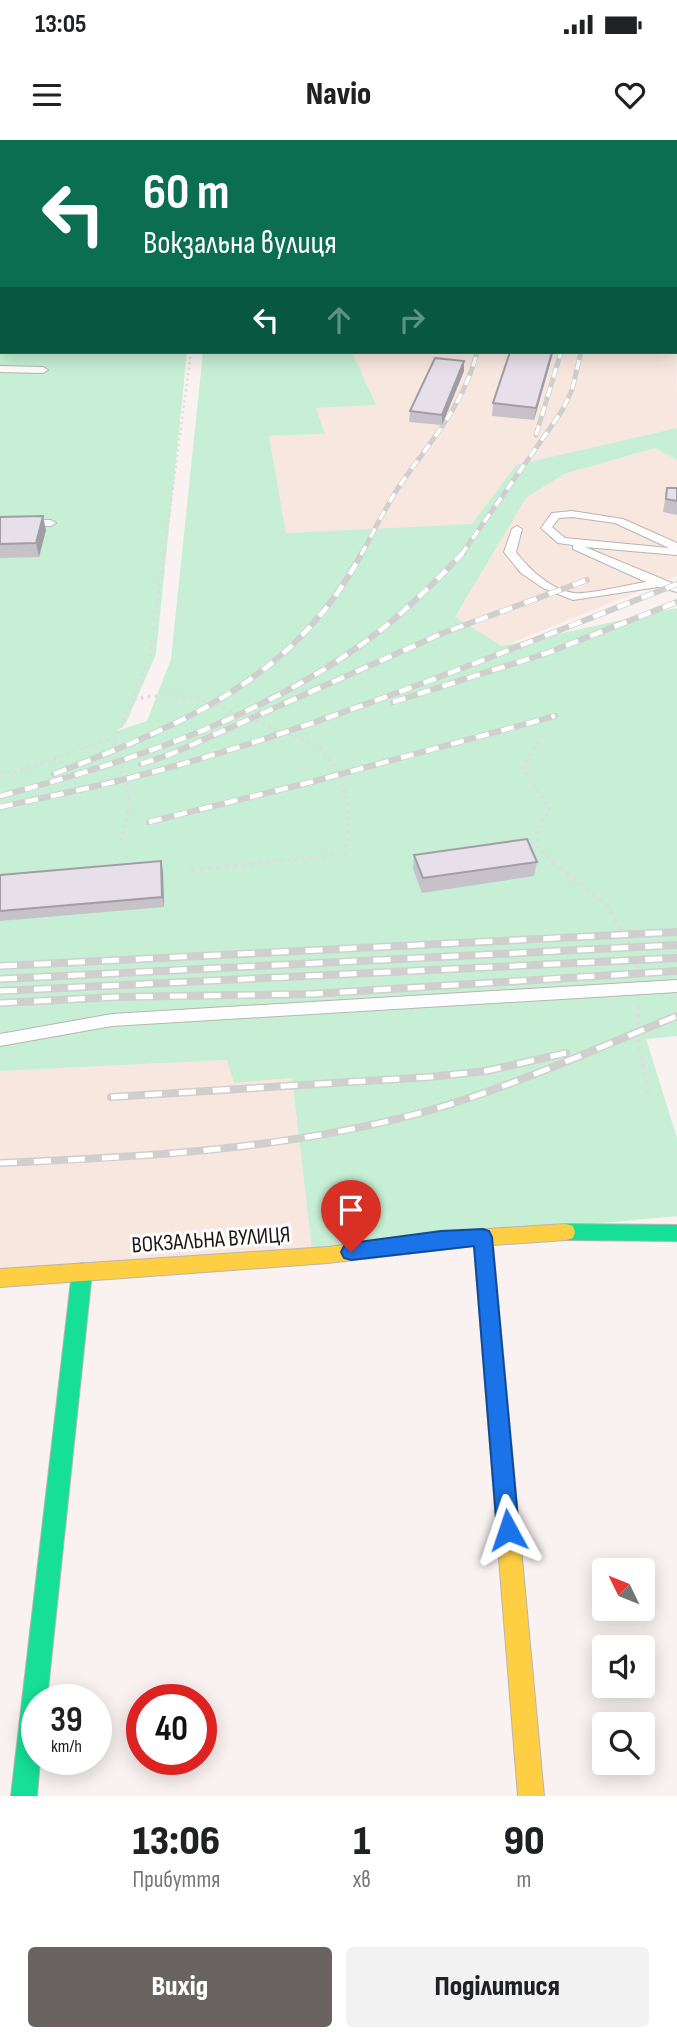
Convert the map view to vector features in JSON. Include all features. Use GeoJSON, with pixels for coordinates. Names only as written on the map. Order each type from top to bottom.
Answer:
{"type":"FeatureCollection","features":[{"type":"Feature","properties":{"kind":"street","name":"ВОКЗАЛЬНА ВУЛИЦЯ"},"geometry":{"type":"LineString","coordinates":[[0,1278],[328,1255],[483,1237],[593,1230],[677,1233]]}},
{"type":"Feature","properties":{"kind":"street"},"geometry":{"type":"LineString","coordinates":[[483,1237],[531,1796]]}},
{"type":"Feature","properties":{"kind":"street"},"geometry":{"type":"LineString","coordinates":[[24,1796],[82,1272]]}},
{"type":"Feature","properties":{"kind":"lane"},"geometry":{"type":"LineString","coordinates":[[0,369],[43,370]]}},
{"type":"Feature","properties":{"kind":"lane"},"geometry":{"type":"LineString","coordinates":[[677,550],[616,519],[572,513],[556,515],[546,528],[562,541],[677,589]]}},
{"type":"Feature","properties":{"kind":"lane"},"geometry":{"type":"LineString","coordinates":[[0,522],[51,523]]}},
{"type":"Feature","properties":{"kind":"lane"},"geometry":{"type":"LineString","coordinates":[[517,529],[510,552],[525,571],[547,586],[573,597],[659,583]]}},
{"type":"Feature","properties":{"kind":"lane"},"geometry":{"type":"LineString","coordinates":[[562,541],[677,550]]}},
{"type":"Feature","properties":{"kind":"lane"},"geometry":{"type":"LineString","coordinates":[[0,1040],[112,1020],[677,986]]}},
{"type":"Feature","properties":{"kind":"path"},"geometry":{"type":"LineString","coordinates":[[119,844],[125,826],[129,791],[112,744],[134,699],[150,657],[191,354]]}},
{"type":"Feature","properties":{"kind":"path"},"geometry":{"type":"LineString","coordinates":[[134,699],[152,696],[194,697],[317,745],[326,753],[348,793],[350,831],[344,854],[191,870]]}},
{"type":"Feature","properties":{"kind":"path"},"geometry":{"type":"LineString","coordinates":[[541,735],[524,768],[550,810],[537,831],[535,838],[538,849],[606,904],[631,947],[639,972],[635,989],[638,1003],[637,1032],[648,1094]]}},
{"type":"Feature","properties":{"kind":"path"},"geometry":{"type":"LineString","coordinates":[[0,773],[17,772],[117,736]]}},
{"type":"Feature","properties":{"kind":"shaded area"},"geometry":{"type":"Polygon","coordinates":[[[353,354],[676,354],[677,428],[516,465],[472,524],[286,533],[269,436],[324,434],[315,408],[376,405],[353,354]]]}},
{"type":"Feature","properties":{"kind":"shaded area"},"geometry":{"type":"Polygon","coordinates":[[[655,448],[677,460],[677,576],[501,647],[455,617],[526,498],[564,474],[655,448]]]}},
{"type":"Feature","properties":{"kind":"shaded area"},"geometry":{"type":"Polygon","coordinates":[[[228,1060],[234,1083],[292,1078],[312,1250],[0,1268],[0,1071],[228,1060]]]}},
{"type":"Feature","properties":{"kind":"green space"},"geometry":{"type":"Polygon","coordinates":[[[0,354],[187,354],[156,654],[126,723],[117,731],[147,721],[171,659],[203,354],[353,354],[376,405],[316,408],[325,434],[269,436],[286,533],[472,524],[516,465],[677,428],[677,460],[655,448],[564,474],[526,498],[455,617],[502,646],[677,608],[677,1036],[646,1039],[677,1138],[677,1216],[312,1250],[292,1078],[234,1083],[227,1060],[0,1071],[0,354]]]}},
{"type":"Feature","properties":{"kind":"building"},"geometry":{"type":"Polygon","coordinates":[[[509,354],[551,354],[536,408],[493,403],[509,354]]]}},
{"type":"Feature","properties":{"kind":"building"},"geometry":{"type":"Polygon","coordinates":[[[435,358],[464,361],[442,415],[410,411],[435,358]]]}},
{"type":"Feature","properties":{"kind":"building"},"geometry":{"type":"Polygon","coordinates":[[[667,488],[677,488],[677,501],[666,499],[667,488]]]}},
{"type":"Feature","properties":{"kind":"building"},"geometry":{"type":"Polygon","coordinates":[[[43,516],[36,543],[0,544],[0,517],[43,516]]]}},
{"type":"Feature","properties":{"kind":"building"},"geometry":{"type":"Polygon","coordinates":[[[527,839],[537,862],[423,878],[414,855],[527,839]]]}},
{"type":"Feature","properties":{"kind":"building"},"geometry":{"type":"Polygon","coordinates":[[[161,861],[162,897],[0,911],[0,875],[161,861]]]}},
{"type":"Feature","properties":{"kind":"railway"},"geometry":{"type":"LineString","coordinates":[[361,555],[398,488],[454,407],[476,354]]}},
{"type":"Feature","properties":{"kind":"railway"},"geometry":{"type":"LineString","coordinates":[[536,435],[560,354]]}},
{"type":"Feature","properties":{"kind":"railway"},"geometry":{"type":"LineString","coordinates":[[461,555],[562,411],[572,390],[581,354]]}},
{"type":"Feature","properties":{"kind":"railway"},"geometry":{"type":"LineString","coordinates":[[54,774],[146,737],[189,716],[230,693],[268,666],[303,634],[334,597],[362,553]]}},
{"type":"Feature","properties":{"kind":"railway"},"geometry":{"type":"LineString","coordinates":[[0,796],[97,768],[192,735],[284,692],[327,667],[382,629],[461,555]]}},
{"type":"Feature","properties":{"kind":"railway"},"geometry":{"type":"LineString","coordinates":[[141,764],[171,754],[443,633],[587,580]]}},
{"type":"Feature","properties":{"kind":"railway"},"geometry":{"type":"LineString","coordinates":[[0,807],[150,773],[300,727],[426,682],[677,584]]}},
{"type":"Feature","properties":{"kind":"railway"},"geometry":{"type":"LineString","coordinates":[[393,702],[547,653],[677,602]]}},
{"type":"Feature","properties":{"kind":"railway"},"geometry":{"type":"LineString","coordinates":[[149,822],[319,780],[555,716]]}},
{"type":"Feature","properties":{"kind":"railway"},"geometry":{"type":"LineString","coordinates":[[0,966],[677,932]]}},
{"type":"Feature","properties":{"kind":"railway"},"geometry":{"type":"LineString","coordinates":[[0,979],[677,945]]}},
{"type":"Feature","properties":{"kind":"railway"},"geometry":{"type":"LineString","coordinates":[[0,991],[677,958]]}},
{"type":"Feature","properties":{"kind":"railway"},"geometry":{"type":"LineString","coordinates":[[0,1003],[116,997],[312,994],[677,971]]}},
{"type":"Feature","properties":{"kind":"railway"},"geometry":{"type":"LineString","coordinates":[[0,1163],[212,1150],[368,1126],[485,1093],[677,1016]]}},
{"type":"Feature","properties":{"kind":"railway"},"geometry":{"type":"LineString","coordinates":[[111,1097],[430,1077],[486,1071],[566,1053]]}},
{"type":"Feature","properties":{"kind":"traffic: fast"},"geometry":{"type":"LineString","coordinates":[[566,1232],[677,1233]]}},
{"type":"Feature","properties":{"kind":"traffic: fast"},"geometry":{"type":"LineString","coordinates":[[24,1796],[82,1272]]}},
{"type":"Feature","properties":{"kind":"traffic: slow"},"geometry":{"type":"LineString","coordinates":[[0,1278],[328,1255],[441,1240],[566,1232]]}},
{"type":"Feature","properties":{"kind":"traffic: slow"},"geometry":{"type":"LineString","coordinates":[[483,1237],[531,1796]]}},
{"type":"Feature","properties":{"kind":"route"},"geometry":{"type":"LineString","coordinates":[[351,1252],[483,1237],[508,1530]]}}]}
